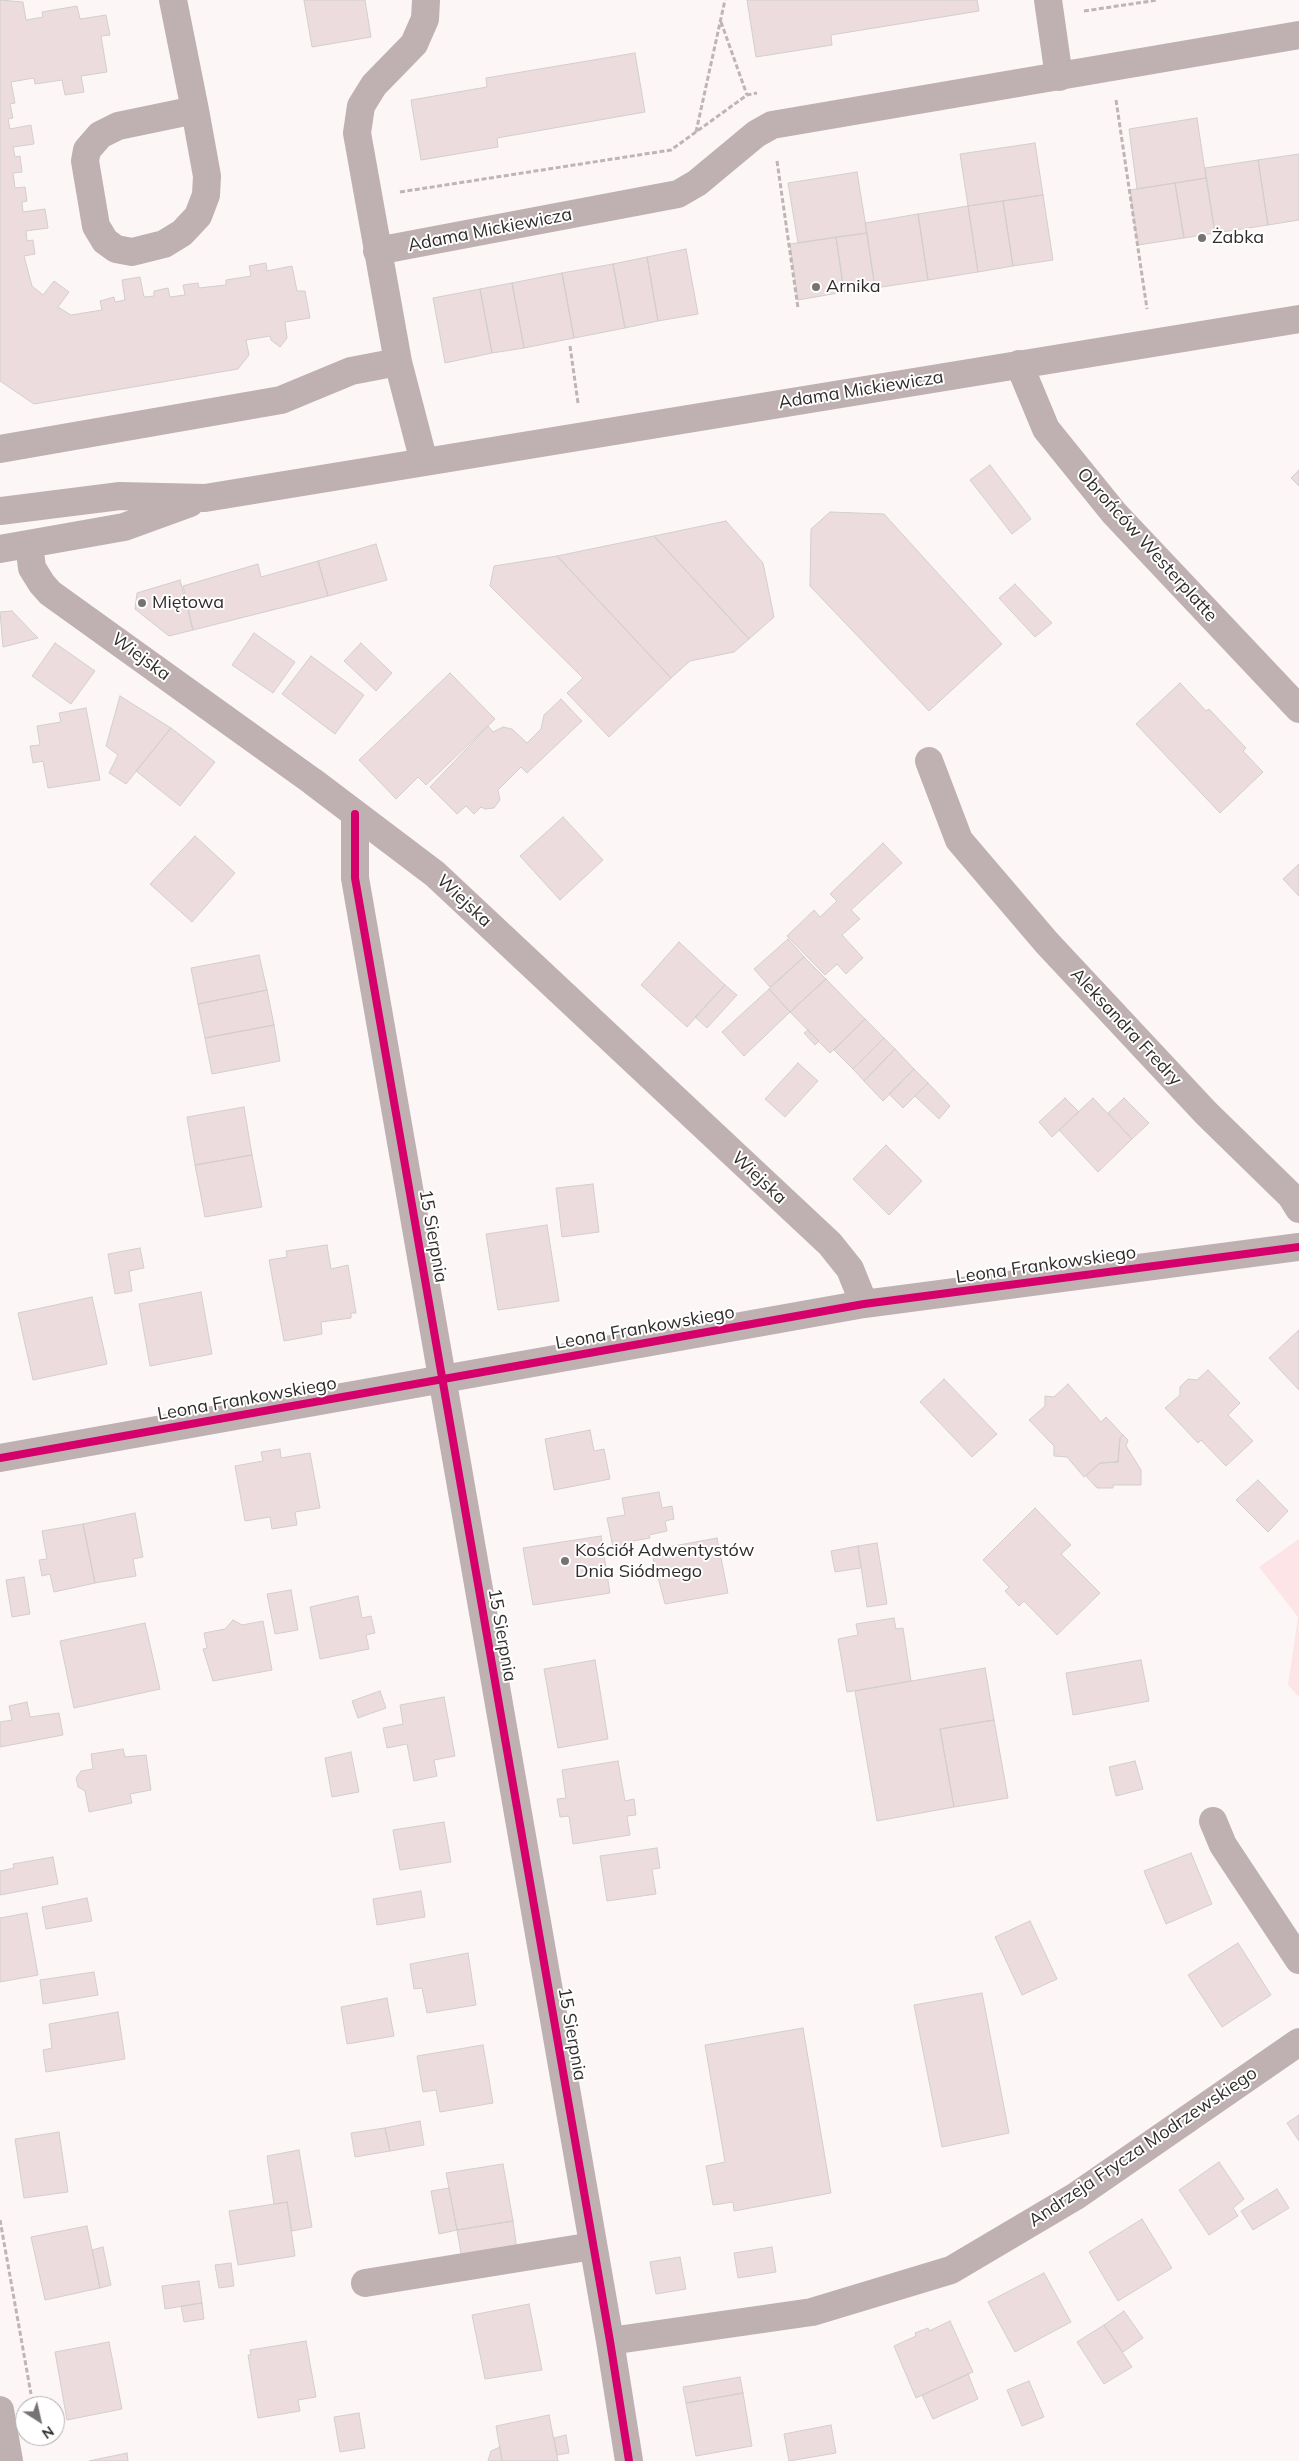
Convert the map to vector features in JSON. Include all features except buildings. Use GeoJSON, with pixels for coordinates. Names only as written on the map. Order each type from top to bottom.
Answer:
{"type":"FeatureCollection","features":[{"type":"Feature","properties":{"kind":"street"},"geometry":{"type":"LineString","coordinates":[[173,0],[195,110],[207,176],[206,195],[198,216],[182,233],[164,244],[132,252],[116,249],[105,240],[96,226],[85,161],[88,150],[100,135],[118,126],[195,110]]}},
{"type":"Feature","properties":{"kind":"street"},"geometry":{"type":"LineString","coordinates":[[424,462],[398,362],[357,133],[361,106],[374,85],[414,44],[425,19],[426,0]]}},
{"type":"Feature","properties":{"kind":"street"},"geometry":{"type":"LineString","coordinates":[[1048,0],[1072,75]]}},
{"type":"Feature","properties":{"kind":"street","name":"Adama Mickiewicza"},"geometry":{"type":"LineString","coordinates":[[377,251],[678,194],[697,183],[749,140],[772,125],[1299,35]]}},
{"type":"Feature","properties":{"kind":"street","name":"Adama Mickiewicza"},"geometry":{"type":"LineString","coordinates":[[0,548],[124,527],[205,498],[1299,319]]}},
{"type":"Feature","properties":{"kind":"street"},"geometry":{"type":"LineString","coordinates":[[0,449],[281,400],[351,371],[398,362]]}},
{"type":"Feature","properties":{"kind":"street","name":"Obrońców Westerplatte"},"geometry":{"type":"LineString","coordinates":[[1019,364],[1046,429],[1114,513],[1299,709]]}},
{"type":"Feature","properties":{"kind":"street","name":"Adama Mickiewicza"},"geometry":{"type":"LineString","coordinates":[[0,511],[120,496],[205,498]]}},
{"type":"Feature","properties":{"kind":"street","name":"Wiejska"},"geometry":{"type":"LineString","coordinates":[[29,544],[32,568],[50,593],[435,874],[830,1244],[850,1269],[864,1304]]}},
{"type":"Feature","properties":{"kind":"street","name":"Aleksandra Fredry"},"geometry":{"type":"LineString","coordinates":[[929,760],[959,840],[1047,943],[1206,1113],[1291,1196],[1299,1209]]}},
{"type":"Feature","properties":{"kind":"street","name":"15 Sierpnia"},"geometry":{"type":"LineString","coordinates":[[355,814],[355,878],[610,2341],[629,2461]]}},
{"type":"Feature","properties":{"kind":"street","name":"Leona Frankowskiego"},"geometry":{"type":"LineString","coordinates":[[0,1458],[864,1304],[1299,1247]]}},
{"type":"Feature","properties":{"kind":"street"},"geometry":{"type":"LineString","coordinates":[[1213,1821],[1223,1845],[1299,1960]]}},
{"type":"Feature","properties":{"kind":"street","name":"Andrzeja Frycza Modrzewskiego"},"geometry":{"type":"LineString","coordinates":[[610,2341],[812,2312],[951,2270],[1076,2196],[1299,2042]]}},
{"type":"Feature","properties":{"kind":"street"},"geometry":{"type":"LineString","coordinates":[[366,2283],[593,2246]]}},
{"type":"Feature","properties":{"kind":"street"},"geometry":{"type":"LineString","coordinates":[[0,2410],[9,2461]]}},
{"type":"Feature","properties":{"kind":"path"},"geometry":{"type":"LineString","coordinates":[[696,132],[725,0]]}},
{"type":"Feature","properties":{"kind":"path"},"geometry":{"type":"LineString","coordinates":[[720,21],[746,94]]}},
{"type":"Feature","properties":{"kind":"path"},"geometry":{"type":"LineString","coordinates":[[1110,68],[1148,315]]}},
{"type":"Feature","properties":{"kind":"path"},"geometry":{"type":"LineString","coordinates":[[772,125],[798,308]]}},
{"type":"Feature","properties":{"kind":"path"},"geometry":{"type":"LineString","coordinates":[[570,346],[580,410]]}},
{"type":"Feature","properties":{"kind":"path"},"geometry":{"type":"LineString","coordinates":[[0,2220],[31,2396]]}},
{"type":"Feature","properties":{"kind":"shaded area"},"geometry":{"type":"Polygon","coordinates":[[[1299,1539],[1299,1697],[1288,1685],[1298,1617],[1259,1567],[1299,1539]]]}},
{"type":"Feature","properties":{"kind":"cycle path"},"geometry":{"type":"LineString","coordinates":[[355,814],[355,878],[610,2341],[629,2461]]}},
{"type":"Feature","properties":{"kind":"cycle path"},"geometry":{"type":"LineString","coordinates":[[0,1458],[864,1304],[1299,1247]]}},
{"type":"Feature","properties":{"kind":"place","name":"Żabka"},"geometry":{"type":"Point","coordinates":[1202,238]}},
{"type":"Feature","properties":{"kind":"place","name":"Arnika"},"geometry":{"type":"Point","coordinates":[816,287]}},
{"type":"Feature","properties":{"kind":"place","name":"Miętowa"},"geometry":{"type":"Point","coordinates":[142,603]}},
{"type":"Feature","properties":{"kind":"place","name":"Kościół Adwentystów Dnia Siódmego"},"geometry":{"type":"Point","coordinates":[565,1561]}}]}
